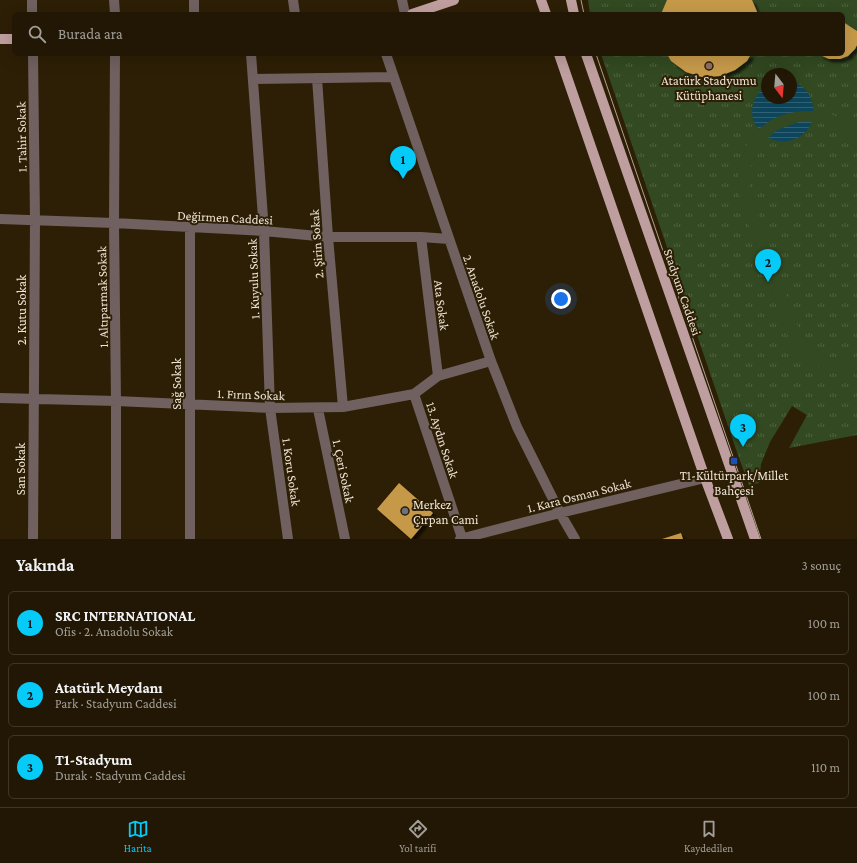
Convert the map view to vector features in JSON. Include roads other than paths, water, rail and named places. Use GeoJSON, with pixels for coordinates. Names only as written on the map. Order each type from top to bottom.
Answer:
{"type":"FeatureCollection","features":[{"type":"Feature","properties":{"kind":"main road"},"geometry":{"type":"LineString","coordinates":[[418,12],[454,0]]}},
{"type":"Feature","properties":{"kind":"main road"},"geometry":{"type":"LineString","coordinates":[[541,0],[545,12]]}},
{"type":"Feature","properties":{"kind":"main road"},"geometry":{"type":"LineString","coordinates":[[571,0],[574,12]]}},
{"type":"Feature","properties":{"kind":"main road"},"geometry":{"type":"LineString","coordinates":[[0,39],[12,39]]}},
{"type":"Feature","properties":{"kind":"main road"},"geometry":{"type":"LineString","coordinates":[[560,56],[705,478],[728,539]]}},
{"type":"Feature","properties":{"kind":"main road","name":"Stadyum Caddesi"},"geometry":{"type":"LineString","coordinates":[[587,56],[755,539]]}},
{"type":"Feature","properties":{"kind":"street"},"geometry":{"type":"LineString","coordinates":[[32,0],[32,12]]}},
{"type":"Feature","properties":{"kind":"street"},"geometry":{"type":"LineString","coordinates":[[114,0],[115,12]]}},
{"type":"Feature","properties":{"kind":"street"},"geometry":{"type":"LineString","coordinates":[[194,0],[194,12]]}},
{"type":"Feature","properties":{"kind":"street"},"geometry":{"type":"LineString","coordinates":[[293,0],[295,12]]}},
{"type":"Feature","properties":{"kind":"street"},"geometry":{"type":"LineString","coordinates":[[402,0],[405,12]]}},
{"type":"Feature","properties":{"kind":"street","name":"1. Tahir Sokak"},"geometry":{"type":"LineString","coordinates":[[33,56],[35,220]]}},
{"type":"Feature","properties":{"kind":"street","name":"1. Altıparmak Sokak"},"geometry":{"type":"LineString","coordinates":[[115,56],[114,223],[116,539]]}},
{"type":"Feature","properties":{"kind":"street","name":"1. Kuyulu Sokak"},"geometry":{"type":"LineString","coordinates":[[251,56],[264,231],[270,408]]}},
{"type":"Feature","properties":{"kind":"street","name":"2. Anadolu Sokak"},"geometry":{"type":"LineString","coordinates":[[387,56],[491,361],[516,427],[575,539]]}},
{"type":"Feature","properties":{"kind":"street"},"geometry":{"type":"LineString","coordinates":[[254,79],[394,77]]}},
{"type":"Feature","properties":{"kind":"street","name":"2. Şirin Sokak"},"geometry":{"type":"LineString","coordinates":[[317,78],[328,237],[343,408]]}},
{"type":"Feature","properties":{"kind":"street","name":"Değirmen Caddesi"},"geometry":{"type":"LineString","coordinates":[[0,219],[264,231],[328,237],[421,237],[449,239]]}},
{"type":"Feature","properties":{"kind":"street","name":"2. Kutu Sokak"},"geometry":{"type":"LineString","coordinates":[[34,399],[35,220]]}},
{"type":"Feature","properties":{"kind":"street","name":"Sağ Sokak"},"geometry":{"type":"LineString","coordinates":[[190,228],[190,539]]}},
{"type":"Feature","properties":{"kind":"street","name":"Ata Sokak"},"geometry":{"type":"LineString","coordinates":[[421,237],[438,376]]}},
{"type":"Feature","properties":{"kind":"street","name":"1. Fırın Sokak"},"geometry":{"type":"LineString","coordinates":[[0,398],[116,401],[270,408],[343,408],[414,394],[438,376],[491,361]]}},
{"type":"Feature","properties":{"kind":"street","name":"13. Aydın Sokak"},"geometry":{"type":"LineString","coordinates":[[414,394],[461,539]]}},
{"type":"Feature","properties":{"kind":"street","name":"San Sokak"},"geometry":{"type":"LineString","coordinates":[[33,539],[34,399]]}},
{"type":"Feature","properties":{"kind":"street","name":"1. Koru Sokak"},"geometry":{"type":"LineString","coordinates":[[270,408],[288,539]]}},
{"type":"Feature","properties":{"kind":"street","name":"1. Çeri Sokak"},"geometry":{"type":"LineString","coordinates":[[318,408],[345,539]]}},
{"type":"Feature","properties":{"kind":"street","name":"1. Kara Osman Sokak"},"geometry":{"type":"LineString","coordinates":[[461,539],[560,513],[705,478]]}},
{"type":"Feature","properties":{"kind":"water"},"geometry":{"type":"Polygon","coordinates":[[[797,84],[804,88],[810,96],[813,111],[798,111],[784,114],[771,120],[759,129],[755,124],[752,112],[755,99],[761,90],[761,104],[797,104],[797,84]]]}},
{"type":"Feature","properties":{"kind":"water"},"geometry":{"type":"Polygon","coordinates":[[[799,122],[812,122],[809,128],[799,137],[787,141],[768,138],[777,130],[799,122]]]}},
{"type":"Feature","properties":{"kind":"tram line"},"geometry":{"type":"LineString","coordinates":[[581,0],[584,12]]}},
{"type":"Feature","properties":{"kind":"tram line"},"geometry":{"type":"LineString","coordinates":[[597,56],[761,539]]}},
{"type":"Feature","properties":{"kind":"place","name":"Atatürk Stadyumu Kütüphanesi"},"geometry":{"type":"Point","coordinates":[709,66]}},
{"type":"Feature","properties":{"kind":"place","name":"SRC INTERNATIONAL"},"geometry":{"type":"Point","coordinates":[403,179]}},
{"type":"Feature","properties":{"kind":"place","name":"Atatürk Meydanı"},"geometry":{"type":"Point","coordinates":[768,282]}},
{"type":"Feature","properties":{"kind":"place","name":"T1-Stadyum"},"geometry":{"type":"Point","coordinates":[743,447]}},
{"type":"Feature","properties":{"kind":"place","name":"T1-Kültürpark/Millet Bahçesi"},"geometry":{"type":"Point","coordinates":[734,461]}},
{"type":"Feature","properties":{"kind":"place","name":"Merkez Çırpan Cami"},"geometry":{"type":"Point","coordinates":[405,511]}}]}
